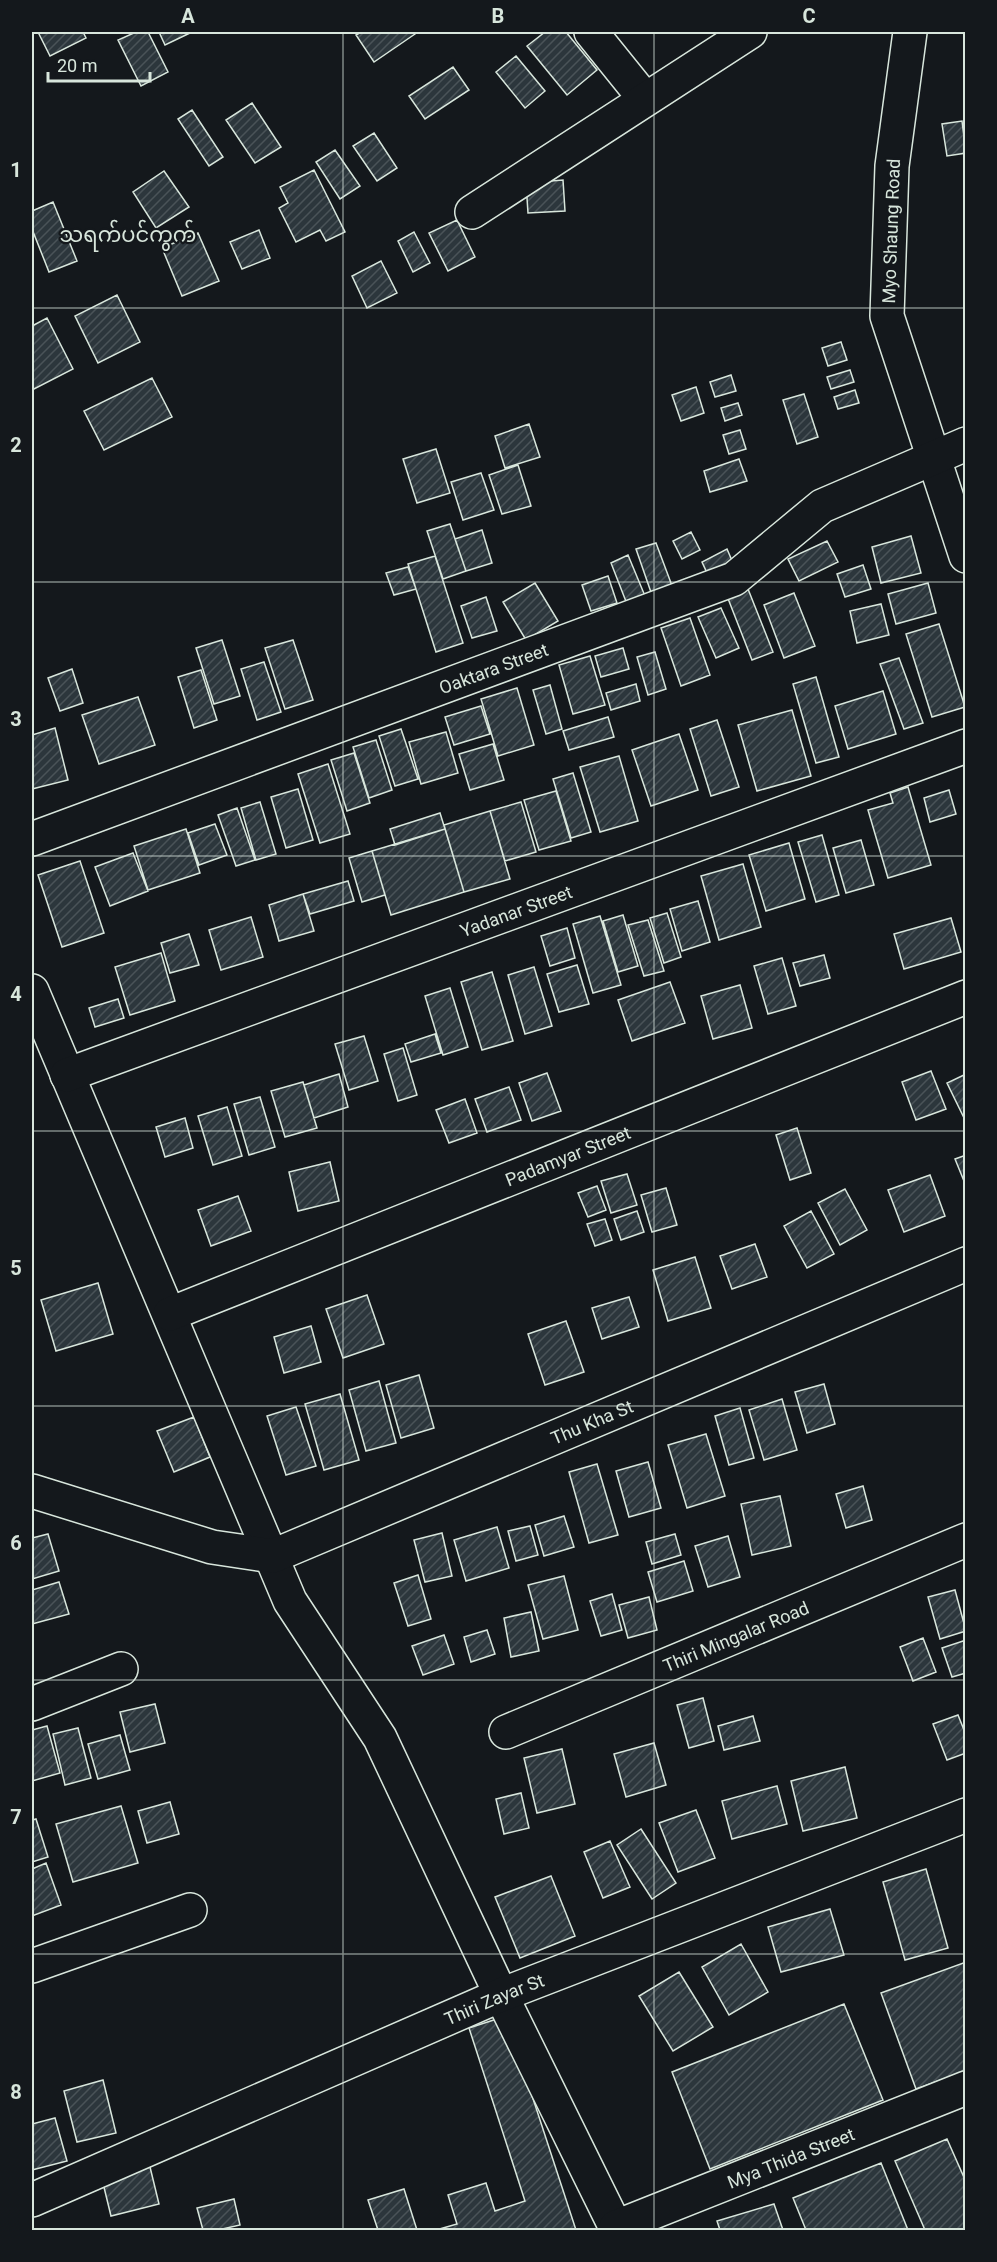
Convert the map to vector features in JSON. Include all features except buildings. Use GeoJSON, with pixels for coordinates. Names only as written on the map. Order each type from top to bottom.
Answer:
{"type":"FeatureCollection","features":[{"type":"Feature","properties":{"kind":"street"},"geometry":{"type":"LineString","coordinates":[[591,32],[645,99]]}},
{"type":"Feature","properties":{"kind":"street"},"geometry":{"type":"LineString","coordinates":[[472,212],[750,32]]}},
{"type":"Feature","properties":{"kind":"street","name":"Myo Shaung Road"},"geometry":{"type":"LineString","coordinates":[[910,32],[892,166],[887,316],[966,556]]}},
{"type":"Feature","properties":{"kind":"street","name":"Oaktara Street"},"geometry":{"type":"LineString","coordinates":[[32,839],[734,579],[822,506],[934,460],[966,444]]}},
{"type":"Feature","properties":{"kind":"street","name":"Yadanar Street"},"geometry":{"type":"LineString","coordinates":[[67,1074],[966,746]]}},
{"type":"Feature","properties":{"kind":"street"},"geometry":{"type":"LineString","coordinates":[[32,991],[273,1556],[290,1601],[380,1737],[501,1995],[616,2229]]}},
{"type":"Feature","properties":{"kind":"street","name":"Padamyar Street"},"geometry":{"type":"LineString","coordinates":[[170,1314],[966,997]]}},
{"type":"Feature","properties":{"kind":"street","name":"Thu Kha St"},"geometry":{"type":"LineString","coordinates":[[273,1556],[966,1264]]}},
{"type":"Feature","properties":{"kind":"street"},"geometry":{"type":"LineString","coordinates":[[32,1491],[212,1547],[273,1556]]}},
{"type":"Feature","properties":{"kind":"street","name":"Thiri Mingalar Road"},"geometry":{"type":"LineString","coordinates":[[507,1732],[966,1540]]}},
{"type":"Feature","properties":{"kind":"street"},"geometry":{"type":"LineString","coordinates":[[32,1704],[121,1669]]}},
{"type":"Feature","properties":{"kind":"street","name":"Thiri Zayar St"},"geometry":{"type":"LineString","coordinates":[[32,2200],[501,1995],[966,1815]]}},
{"type":"Feature","properties":{"kind":"street"},"geometry":{"type":"LineString","coordinates":[[32,1966],[190,1910]]}},
{"type":"Feature","properties":{"kind":"street","name":"Mya Thida Street"},"geometry":{"type":"LineString","coordinates":[[616,2229],[966,2088]]}},
{"type":"Feature","properties":{"kind":"district","name":"သရက်ပင်ကွက်"},"geometry":{"type":"Point","coordinates":[128,235]}}]}
